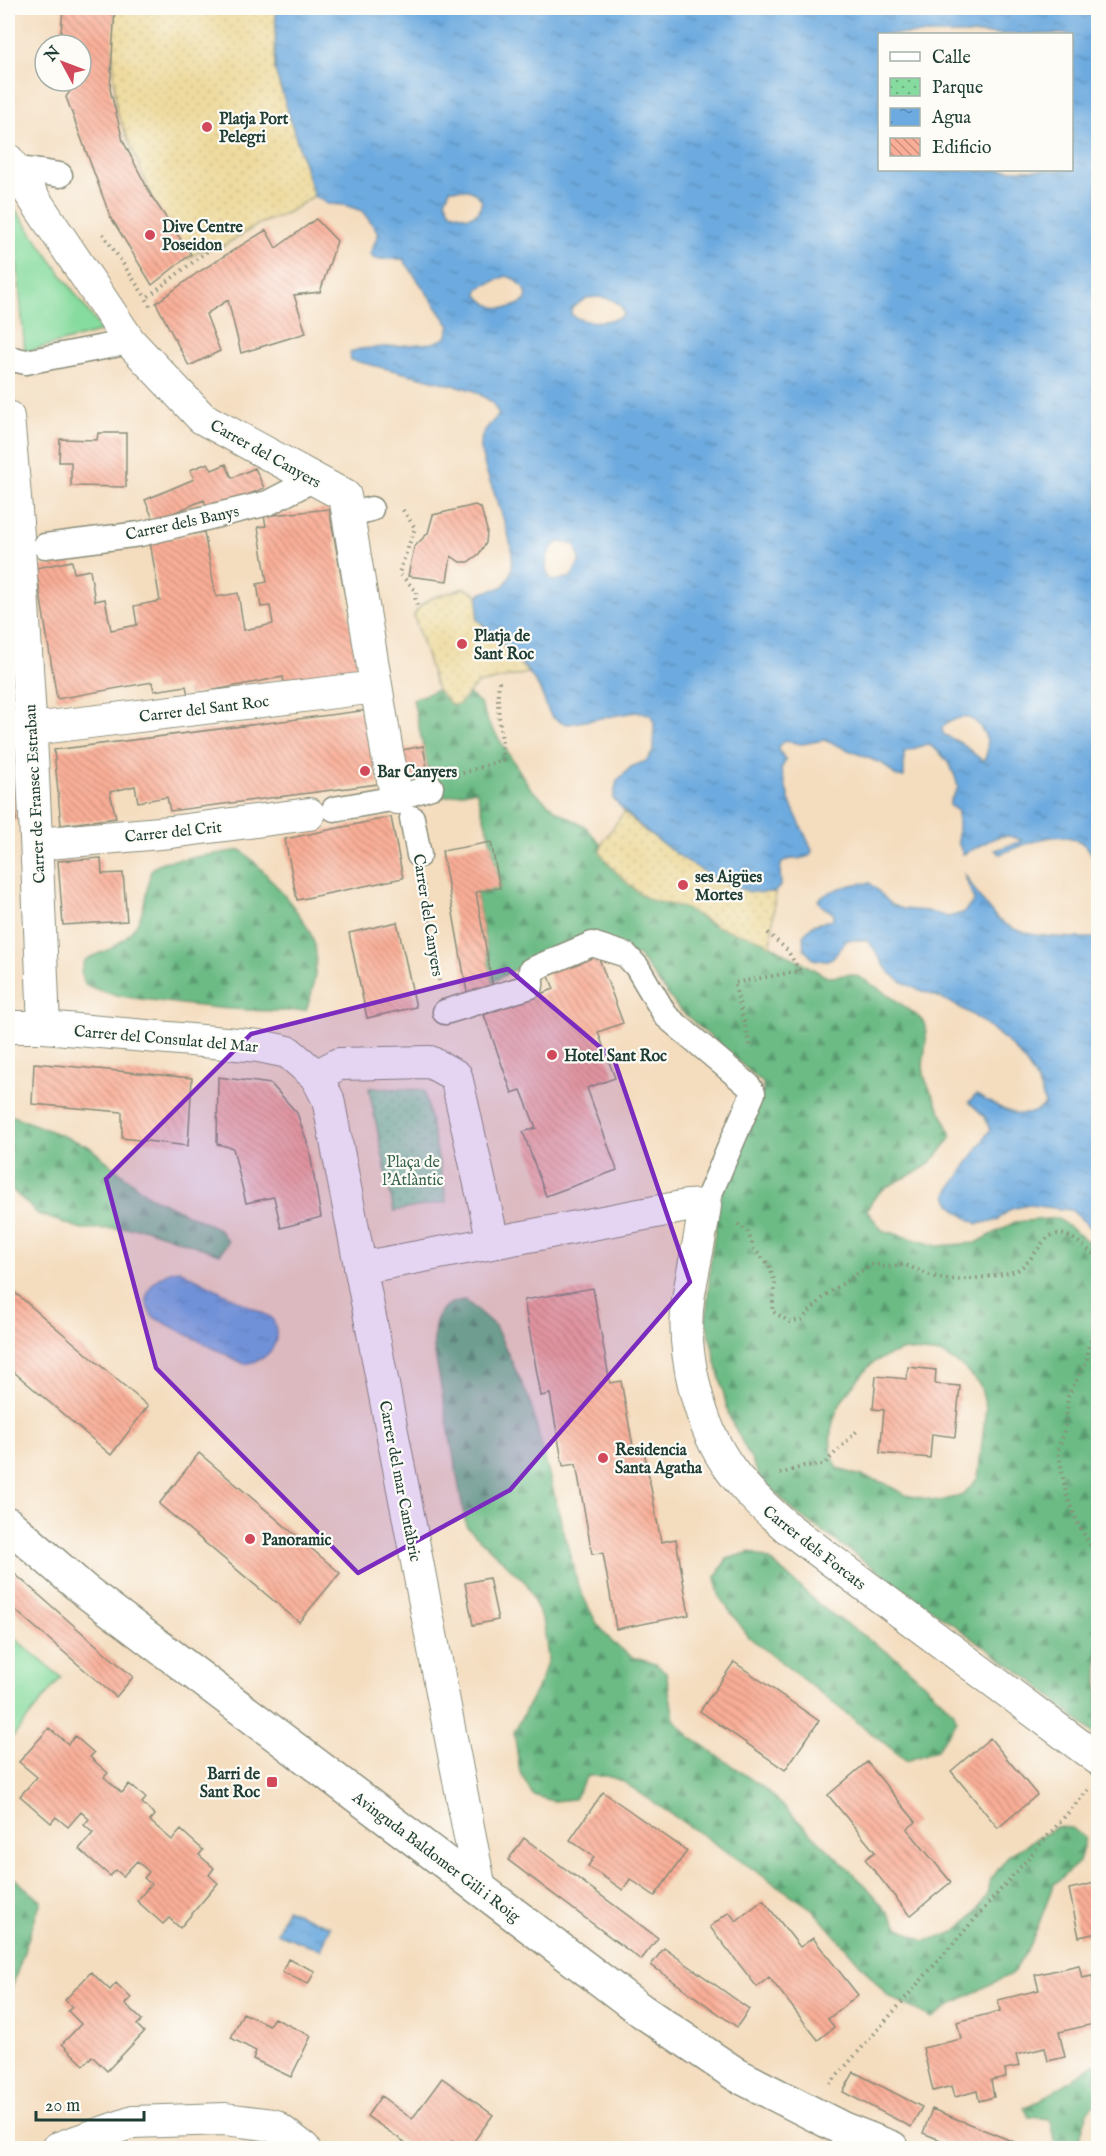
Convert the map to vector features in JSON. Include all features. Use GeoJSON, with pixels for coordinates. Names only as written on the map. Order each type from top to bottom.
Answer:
{"type":"FeatureCollection","features":[{"type":"Feature","properties":{"kind":"street"},"geometry":{"type":"LineString","coordinates":[[11,164],[60,175]]}},
{"type":"Feature","properties":{"kind":"street","name":"Carrer del Canyers"},"geometry":{"type":"LineString","coordinates":[[11,164],[130,342],[202,418],[345,496],[360,512],[376,687],[404,808],[419,855]]}},
{"type":"Feature","properties":{"kind":"street"},"geometry":{"type":"LineString","coordinates":[[8,358],[26,362],[130,342]]}},
{"type":"Feature","properties":{"kind":"street","name":"Carrer de Fransec Estrabau"},"geometry":{"type":"LineString","coordinates":[[8,417],[20,548],[20,731],[37,844],[44,1027]]}},
{"type":"Feature","properties":{"kind":"street","name":"Carrer dels Banys"},"geometry":{"type":"LineString","coordinates":[[45,546],[140,534],[268,503],[314,479]]}},
{"type":"Feature","properties":{"kind":"street","name":"Carrer del Sant Roc"},"geometry":{"type":"LineString","coordinates":[[20,731],[376,687]]}},
{"type":"Feature","properties":{"kind":"street"},"geometry":{"type":"LineString","coordinates":[[322,812],[404,808],[431,788]]}},
{"type":"Feature","properties":{"kind":"street","name":"Carrer del Crit"},"geometry":{"type":"LineString","coordinates":[[37,844],[171,832],[322,812]]}},
{"type":"Feature","properties":{"kind":"street"},"geometry":{"type":"LineString","coordinates":[[360,1268],[687,1206],[705,1205],[753,1093],[730,1070],[666,1016],[637,967],[626,955],[592,944],[531,970],[531,986],[446,1012]]}},
{"type":"Feature","properties":{"kind":"street","name":"Carrer del Consulat del Mar"},"geometry":{"type":"LineString","coordinates":[[8,1027],[44,1027],[259,1046],[288,1052],[316,1076]]}},
{"type":"Feature","properties":{"kind":"street"},"geometry":{"type":"LineString","coordinates":[[316,1076],[339,1064],[430,1062],[456,1076],[493,1242]]}},
{"type":"Feature","properties":{"kind":"street","name":"Carrer del mar Cantàbric"},"geometry":{"type":"LineString","coordinates":[[316,1076],[328,1099],[480,1889]]}},
{"type":"Feature","properties":{"kind":"street","name":"Carrer dels Forcats"},"geometry":{"type":"LineString","coordinates":[[705,1205],[700,1245],[688,1301],[688,1358],[710,1435],[729,1468],[754,1499],[788,1528],[1095,1773]]}},
{"type":"Feature","properties":{"kind":"street","name":"Avinguda Baldomer Gili i Roig"},"geometry":{"type":"LineString","coordinates":[[8,1524],[84,1590],[642,2011],[737,2075],[843,2129],[892,2148]]}},
{"type":"Feature","properties":{"kind":"street"},"geometry":{"type":"LineString","coordinates":[[58,2148],[133,2122],[225,2119],[273,2125],[304,2148]]}},
{"type":"Feature","properties":{"kind":"path"},"geometry":{"type":"LineString","coordinates":[[156,315],[146,298],[210,249]]}},
{"type":"Feature","properties":{"kind":"path"},"geometry":{"type":"LineString","coordinates":[[360,512],[401,507],[415,528],[399,573],[417,592],[415,597],[417,607]]}},
{"type":"Feature","properties":{"kind":"path"},"geometry":{"type":"LineString","coordinates":[[431,788],[447,778],[502,760],[503,741],[497,704],[500,677]]}},
{"type":"Feature","properties":{"kind":"path","name":"Carrer del Canyers"},"geometry":{"type":"LineString","coordinates":[[419,855],[446,1012]]}},
{"type":"Feature","properties":{"kind":"path"},"geometry":{"type":"LineString","coordinates":[[730,1070],[750,1046],[734,983],[800,971],[788,950],[767,932]]}},
{"type":"Feature","properties":{"kind":"path"},"geometry":{"type":"LineString","coordinates":[[736,1223],[748,1232],[754,1249],[769,1265],[775,1283],[772,1311],[790,1322],[801,1320],[826,1294],[870,1265],[877,1263],[885,1267],[903,1264],[943,1278],[996,1275],[1015,1272],[1030,1257],[1038,1244],[1057,1235],[1071,1235],[1098,1259]]}},
{"type":"Feature","properties":{"kind":"path"},"geometry":{"type":"LineString","coordinates":[[1098,1331],[1089,1344],[1087,1361],[1068,1396],[1065,1409],[1066,1425],[1058,1450],[1069,1502],[1077,1522],[1098,1558]]}},
{"type":"Feature","properties":{"kind":"path"},"geometry":{"type":"LineString","coordinates":[[754,1499],[777,1475],[804,1466],[823,1465],[857,1431]]}},
{"type":"Feature","properties":{"kind":"path"},"geometry":{"type":"LineString","coordinates":[[807,2111],[1095,1773]]}},
{"type":"Feature","properties":{"kind":"highlighted area"},"geometry":{"type":"Polygon","coordinates":[[[508,969],[614,1059],[690,1282],[510,1490],[358,1573],[156,1368],[106,1179],[251,1034],[508,969]]]}},
{"type":"Feature","properties":{"kind":"green space"},"geometry":{"type":"Polygon","coordinates":[[[12,205],[102,331],[25,352],[12,205]]]}},
{"type":"Feature","properties":{"kind":"green space"},"geometry":{"type":"Polygon","coordinates":[[[437,690],[452,705],[460,704],[468,693],[480,703],[488,722],[531,789],[557,811],[586,827],[601,845],[606,862],[648,899],[688,909],[709,924],[754,936],[827,977],[850,975],[859,977],[921,1019],[926,1030],[923,1064],[925,1078],[951,1137],[928,1165],[888,1186],[876,1196],[867,1211],[882,1230],[937,1246],[976,1243],[1015,1222],[1057,1218],[1098,1249],[1098,1734],[1094,1734],[1034,1682],[795,1512],[760,1477],[729,1416],[706,1321],[711,1255],[721,1196],[763,1090],[763,1083],[678,1008],[638,955],[524,964],[492,982],[476,892],[500,888],[491,842],[476,790],[434,799],[413,699],[437,690]],[[904,1350],[880,1359],[868,1367],[845,1396],[834,1420],[831,1444],[838,1469],[884,1483],[905,1495],[940,1501],[963,1495],[978,1478],[986,1407],[980,1385],[963,1367],[942,1354],[904,1350]]]}},
{"type":"Feature","properties":{"kind":"green space"},"geometry":{"type":"Polygon","coordinates":[[[241,850],[284,895],[311,935],[316,953],[315,970],[311,996],[306,1010],[253,1010],[183,1004],[114,994],[85,984],[81,972],[84,961],[113,947],[124,939],[138,922],[151,870],[162,862],[241,850]]]}},
{"type":"Feature","properties":{"kind":"green space","name":"Plaça de l'Atlàntic"},"geometry":{"type":"Polygon","coordinates":[[[369,1088],[424,1090],[447,1202],[394,1211],[369,1088]]]}},
{"type":"Feature","properties":{"kind":"green space"},"geometry":{"type":"Polygon","coordinates":[[[8,1114],[88,1146],[149,1196],[219,1229],[228,1242],[220,1254],[143,1228],[82,1229],[38,1214],[8,1186],[8,1114]]]}},
{"type":"Feature","properties":{"kind":"green space"},"geometry":{"type":"Polygon","coordinates":[[[465,1300],[495,1326],[530,1401],[578,1586],[596,1622],[612,1642],[632,1657],[655,1664],[666,1672],[674,1719],[689,1736],[764,1788],[867,1887],[900,1928],[924,1941],[953,1933],[973,1916],[987,1896],[989,1882],[1009,1855],[1056,1827],[1072,1828],[1085,1838],[1079,1862],[1054,1884],[1031,1944],[1013,1973],[955,2002],[932,2018],[888,1996],[812,1909],[622,1781],[608,1776],[587,1776],[574,1799],[553,1801],[533,1795],[520,1772],[514,1732],[541,1681],[548,1659],[544,1625],[527,1584],[466,1526],[434,1348],[434,1331],[438,1316],[448,1305],[465,1300]]]}},
{"type":"Feature","properties":{"kind":"green space"},"geometry":{"type":"Polygon","coordinates":[[[750,1552],[770,1560],[823,1608],[899,1660],[953,1711],[957,1721],[937,1750],[907,1761],[749,1637],[720,1598],[715,1577],[727,1559],[750,1552]]]}},
{"type":"Feature","properties":{"kind":"green space"},"geometry":{"type":"Polygon","coordinates":[[[8,1633],[61,1677],[8,1743],[8,1633]]]}},
{"type":"Feature","properties":{"kind":"green space"},"geometry":{"type":"Polygon","coordinates":[[[8,1873],[41,1901],[8,1999],[8,1873]]]}},
{"type":"Feature","properties":{"kind":"green space"},"geometry":{"type":"Polygon","coordinates":[[[1098,2062],[1098,2100],[1086,2117],[1074,2148],[1059,2148],[1055,2142],[1050,2119],[1029,2117],[1024,2107],[1040,2101],[1098,2062]]]}},
{"type":"Feature","properties":{"kind":"sand","name":"Platja Port Pelegri"},"geometry":{"type":"Polygon","coordinates":[[[115,8],[276,8],[275,70],[314,196],[287,213],[259,224],[223,246],[200,251],[188,259],[152,197],[116,110],[112,39],[115,8]]]}},
{"type":"Feature","properties":{"kind":"sand","name":"Platja de Sant Roc"},"geometry":{"type":"Polygon","coordinates":[[[464,588],[479,595],[477,619],[528,673],[477,684],[459,704],[452,705],[437,690],[414,616],[418,609],[429,600],[464,588]]]}},
{"type":"Feature","properties":{"kind":"sand","name":"ses Aigües Mortes"},"geometry":{"type":"Polygon","coordinates":[[[624,812],[646,832],[750,892],[775,892],[771,946],[754,937],[719,927],[683,908],[649,899],[630,885],[608,863],[600,851],[604,840],[624,812]]]}},
{"type":"Feature","properties":{"kind":"water"},"geometry":{"type":"Polygon","coordinates":[[[276,8],[1098,8],[1098,868],[1090,851],[1081,842],[1059,836],[1034,841],[1000,854],[995,850],[1022,841],[1014,837],[999,837],[963,854],[958,842],[958,811],[950,806],[950,801],[958,788],[957,781],[939,752],[927,744],[904,752],[904,777],[897,777],[883,764],[824,740],[802,744],[785,741],[780,745],[779,751],[786,760],[781,769],[790,802],[812,850],[811,855],[783,862],[780,873],[781,885],[775,892],[751,892],[716,878],[677,854],[640,825],[613,798],[617,781],[631,767],[646,761],[653,752],[654,722],[650,714],[635,712],[568,724],[560,722],[550,715],[538,686],[518,659],[477,619],[479,595],[502,587],[511,572],[512,555],[508,535],[482,455],[483,434],[499,415],[492,402],[473,390],[351,360],[350,352],[360,349],[433,343],[446,338],[450,326],[403,259],[375,259],[370,254],[379,233],[362,211],[345,205],[328,204],[314,196],[275,70],[276,8]],[[450,189],[445,201],[451,212],[468,217],[479,212],[482,201],[472,191],[450,189]],[[506,276],[479,288],[477,294],[493,307],[506,308],[519,305],[525,301],[527,295],[519,283],[506,276]],[[598,297],[587,298],[572,308],[571,314],[582,320],[602,321],[621,317],[624,313],[614,301],[598,297]],[[560,542],[555,545],[546,560],[547,571],[553,581],[571,577],[580,560],[575,545],[560,542]],[[963,717],[949,721],[942,727],[943,734],[962,744],[983,761],[986,755],[987,740],[980,727],[970,718],[963,717]]]}},
{"type":"Feature","properties":{"kind":"water"},"geometry":{"type":"Polygon","coordinates":[[[964,873],[988,909],[1008,926],[1019,931],[1046,936],[1098,938],[1098,1201],[1092,1208],[1098,1219],[1098,1234],[1071,1210],[1029,1205],[1011,1209],[997,1220],[978,1224],[955,1208],[947,1194],[990,1130],[985,1117],[969,1102],[976,1095],[1010,1112],[1027,1114],[1036,1111],[1045,1105],[1040,1087],[1031,1071],[1020,1055],[992,1028],[959,1007],[916,989],[894,976],[867,940],[847,940],[834,957],[825,961],[813,959],[804,949],[803,935],[813,925],[832,920],[834,914],[822,906],[818,900],[829,893],[850,885],[870,883],[892,905],[948,917],[963,913],[974,901],[964,873]]]}},
{"type":"Feature","properties":{"kind":"water"},"geometry":{"type":"Polygon","coordinates":[[[179,1270],[272,1318],[276,1335],[272,1349],[261,1359],[244,1364],[153,1317],[148,1309],[147,1301],[151,1286],[163,1275],[179,1270]]]}},
{"type":"Feature","properties":{"kind":"water"},"geometry":{"type":"Polygon","coordinates":[[[286,1909],[330,1927],[321,1950],[277,1933],[286,1909]]]}},
{"type":"Feature","properties":{"kind":"building"},"geometry":{"type":"Polygon","coordinates":[[[63,8],[115,8],[110,89],[123,141],[152,197],[191,254],[152,285],[110,216],[66,97],[69,93],[93,93],[93,33],[61,33],[63,8]]]}},
{"type":"Feature","properties":{"kind":"building"},"geometry":{"type":"Polygon","coordinates":[[[316,219],[337,241],[320,292],[294,295],[306,333],[241,353],[228,300],[206,314],[220,351],[189,366],[156,303],[197,273],[266,230],[276,248],[316,219]]]}},
{"type":"Feature","properties":{"kind":"building"},"geometry":{"type":"Polygon","coordinates":[[[98,433],[126,433],[126,487],[71,486],[71,462],[59,462],[60,439],[97,440],[98,433]]]}},
{"type":"Feature","properties":{"kind":"building"},"geometry":{"type":"Polygon","coordinates":[[[208,463],[212,470],[226,464],[232,478],[255,468],[264,488],[209,512],[204,500],[154,521],[145,500],[194,479],[190,470],[208,463]]]}},
{"type":"Feature","properties":{"kind":"building"},"geometry":{"type":"Polygon","coordinates":[[[475,505],[481,508],[487,530],[486,543],[479,554],[468,562],[460,562],[451,556],[447,581],[408,576],[414,547],[428,533],[433,515],[475,505]]]}},
{"type":"Feature","properties":{"kind":"building"},"geometry":{"type":"Polygon","coordinates":[[[329,509],[359,674],[285,688],[283,677],[188,695],[186,686],[154,691],[152,682],[57,699],[36,568],[72,561],[74,573],[90,570],[95,601],[105,599],[111,630],[137,625],[134,606],[160,601],[150,542],[204,532],[216,597],[238,593],[244,630],[273,624],[270,606],[261,607],[257,584],[267,582],[258,527],[266,526],[264,516],[329,509]]]}},
{"type":"Feature","properties":{"kind":"building"},"geometry":{"type":"Polygon","coordinates":[[[368,710],[378,784],[170,811],[167,797],[138,802],[135,786],[110,792],[116,818],[61,825],[54,750],[368,710]]]}},
{"type":"Feature","properties":{"kind":"building"},"geometry":{"type":"Polygon","coordinates":[[[423,746],[429,778],[408,783],[402,750],[423,746]]]}},
{"type":"Feature","properties":{"kind":"building"},"geometry":{"type":"Polygon","coordinates":[[[8,752],[12,752],[16,821],[8,821],[8,752]]]}},
{"type":"Feature","properties":{"kind":"building"},"geometry":{"type":"Polygon","coordinates":[[[391,817],[403,878],[297,900],[285,839],[391,817]]]}},
{"type":"Feature","properties":{"kind":"building"},"geometry":{"type":"Polygon","coordinates":[[[491,842],[500,888],[476,892],[493,988],[467,992],[442,851],[491,842]]]}},
{"type":"Feature","properties":{"kind":"building"},"geometry":{"type":"Polygon","coordinates":[[[101,858],[102,874],[123,873],[127,921],[63,925],[58,861],[101,858]]]}},
{"type":"Feature","properties":{"kind":"building"},"geometry":{"type":"Polygon","coordinates":[[[397,922],[416,1007],[367,1018],[349,933],[397,922]]]}},
{"type":"Feature","properties":{"kind":"building","name":"Hotel Sant Roc"},"geometry":{"type":"Polygon","coordinates":[[[597,953],[623,1023],[598,1032],[615,1078],[587,1088],[617,1170],[546,1196],[523,1132],[536,1128],[521,1090],[512,1093],[484,1015],[554,989],[547,971],[597,953]]]}},
{"type":"Feature","properties":{"kind":"building"},"geometry":{"type":"Polygon","coordinates":[[[34,1063],[192,1078],[188,1146],[122,1138],[122,1112],[32,1104],[34,1063]]]}},
{"type":"Feature","properties":{"kind":"building"},"geometry":{"type":"Polygon","coordinates":[[[218,1077],[271,1084],[297,1113],[309,1148],[321,1217],[281,1228],[274,1197],[246,1203],[233,1148],[217,1144],[218,1077]]]}},
{"type":"Feature","properties":{"kind":"building","name":"Residencia Santa Agatha"},"geometry":{"type":"Polygon","coordinates":[[[593,1288],[610,1383],[621,1381],[634,1452],[644,1450],[661,1542],[676,1539],[689,1615],[616,1629],[603,1553],[592,1554],[576,1464],[563,1466],[550,1394],[541,1396],[524,1300],[593,1288]]]}},
{"type":"Feature","properties":{"kind":"building"},"geometry":{"type":"Polygon","coordinates":[[[13,1291],[148,1406],[111,1455],[8,1367],[8,1298],[13,1291]]]}},
{"type":"Feature","properties":{"kind":"building"},"geometry":{"type":"Polygon","coordinates":[[[908,1367],[936,1370],[935,1384],[960,1386],[955,1437],[932,1434],[930,1458],[880,1453],[884,1410],[873,1409],[876,1376],[907,1379],[908,1367]]]}},
{"type":"Feature","properties":{"kind":"building","name":"Panoramic"},"geometry":{"type":"Polygon","coordinates":[[[199,1453],[340,1573],[299,1622],[159,1504],[199,1453]]]}},
{"type":"Feature","properties":{"kind":"building"},"geometry":{"type":"Polygon","coordinates":[[[8,1568],[133,1677],[116,1697],[8,1604],[8,1568]]]}},
{"type":"Feature","properties":{"kind":"building"},"geometry":{"type":"Polygon","coordinates":[[[489,1578],[498,1620],[473,1625],[465,1583],[489,1578]]]}},
{"type":"Feature","properties":{"kind":"building"},"geometry":{"type":"Polygon","coordinates":[[[734,1662],[819,1721],[785,1770],[700,1711],[734,1662]]]}},
{"type":"Feature","properties":{"kind":"building"},"geometry":{"type":"Polygon","coordinates":[[[49,1728],[68,1744],[75,1736],[94,1753],[90,1757],[108,1773],[104,1777],[122,1793],[129,1784],[146,1798],[142,1803],[155,1815],[150,1821],[172,1840],[181,1830],[203,1850],[199,1855],[214,1868],[209,1875],[218,1883],[180,1928],[169,1918],[163,1924],[137,1901],[151,1884],[144,1878],[149,1872],[137,1861],[123,1876],[116,1870],[110,1876],[79,1849],[93,1833],[84,1825],[89,1819],[81,1812],[68,1827],[56,1817],[51,1823],[20,1796],[37,1777],[19,1762],[49,1728]]]}},
{"type":"Feature","properties":{"kind":"building"},"geometry":{"type":"Polygon","coordinates":[[[990,1738],[1037,1795],[998,1828],[951,1771],[990,1738]]]}},
{"type":"Feature","properties":{"kind":"building"},"geometry":{"type":"Polygon","coordinates":[[[867,1762],[916,1822],[907,1829],[951,1882],[910,1916],[865,1859],[875,1852],[828,1795],[867,1762]]]}},
{"type":"Feature","properties":{"kind":"building"},"geometry":{"type":"Polygon","coordinates":[[[603,1792],[687,1851],[655,1896],[630,1879],[623,1890],[588,1866],[594,1857],[570,1840],[603,1792]]]}},
{"type":"Feature","properties":{"kind":"building"},"geometry":{"type":"Polygon","coordinates":[[[524,1838],[658,1938],[641,1960],[508,1860],[524,1838]]]}},
{"type":"Feature","properties":{"kind":"building"},"geometry":{"type":"Polygon","coordinates":[[[1098,1872],[1098,1933],[1079,1937],[1069,1889],[1095,1883],[1093,1873],[1098,1872]]]}},
{"type":"Feature","properties":{"kind":"building"},"geometry":{"type":"Polygon","coordinates":[[[763,1900],[800,1947],[813,1938],[858,1995],[828,2019],[834,2027],[818,2040],[769,1977],[757,1987],[710,1927],[729,1912],[736,1921],[763,1900]]]}},
{"type":"Feature","properties":{"kind":"building"},"geometry":{"type":"Polygon","coordinates":[[[664,1948],[749,2009],[737,2027],[651,1965],[664,1948]]]}},
{"type":"Feature","properties":{"kind":"building"},"geometry":{"type":"Polygon","coordinates":[[[288,1959],[315,1971],[308,1984],[282,1972],[288,1959]]]}},
{"type":"Feature","properties":{"kind":"building"},"geometry":{"type":"Polygon","coordinates":[[[1079,1965],[1082,1978],[1092,1976],[1098,2006],[1098,2023],[1059,2032],[1065,2057],[1048,2061],[1045,2048],[1016,2055],[1019,2066],[1005,2069],[1006,2077],[991,2080],[994,2097],[979,2101],[977,2091],[955,2097],[952,2086],[933,2091],[923,2048],[961,2039],[957,2022],[1000,2011],[998,2000],[1039,1990],[1035,1975],[1079,1965]]]}},
{"type":"Feature","properties":{"kind":"building"},"geometry":{"type":"Polygon","coordinates":[[[91,1972],[110,1990],[116,1983],[131,1998],[125,2004],[142,2020],[137,2025],[144,2032],[107,2071],[92,2056],[84,2065],[62,2044],[81,2024],[68,2011],[72,2007],[65,2000],[91,1972]]]}},
{"type":"Feature","properties":{"kind":"building"},"geometry":{"type":"Polygon","coordinates":[[[243,2013],[269,2025],[274,2018],[311,2036],[291,2077],[253,2059],[256,2051],[231,2038],[243,2013]]]}},
{"type":"Feature","properties":{"kind":"building"},"geometry":{"type":"Polygon","coordinates":[[[854,2072],[922,2107],[911,2127],[843,2092],[854,2072]]]}},
{"type":"Feature","properties":{"kind":"building"},"geometry":{"type":"Polygon","coordinates":[[[442,2078],[493,2115],[469,2148],[462,2148],[452,2141],[447,2148],[413,2148],[367,2116],[381,2096],[412,2119],[442,2078]]]}},
{"type":"Feature","properties":{"kind":"building"},"geometry":{"type":"Polygon","coordinates":[[[932,2109],[1029,2148],[960,2148],[923,2133],[932,2109]]]}},
{"type":"Feature","properties":{"kind":"place","name":"Platja Port Pelegri"},"geometry":{"type":"Point","coordinates":[207,127]}},
{"type":"Feature","properties":{"kind":"place","name":"Dive Centre Poseidon"},"geometry":{"type":"Point","coordinates":[150,235]}},
{"type":"Feature","properties":{"kind":"place","name":"Platja de Sant Roc"},"geometry":{"type":"Point","coordinates":[462,644]}},
{"type":"Feature","properties":{"kind":"place","name":"Bar Canyers"},"geometry":{"type":"Point","coordinates":[365,771]}},
{"type":"Feature","properties":{"kind":"place","name":"ses Aigües Mortes"},"geometry":{"type":"Point","coordinates":[683,885]}},
{"type":"Feature","properties":{"kind":"place","name":"Hotel Sant Roc"},"geometry":{"type":"Point","coordinates":[552,1055]}},
{"type":"Feature","properties":{"kind":"place","name":"Residencia Santa Agatha"},"geometry":{"type":"Point","coordinates":[603,1458]}},
{"type":"Feature","properties":{"kind":"place","name":"Panoramic"},"geometry":{"type":"Point","coordinates":[250,1539]}},
{"type":"Feature","properties":{"kind":"place","name":"Barri de Sant Roc"},"geometry":{"type":"Point","coordinates":[272,1782]}}]}
